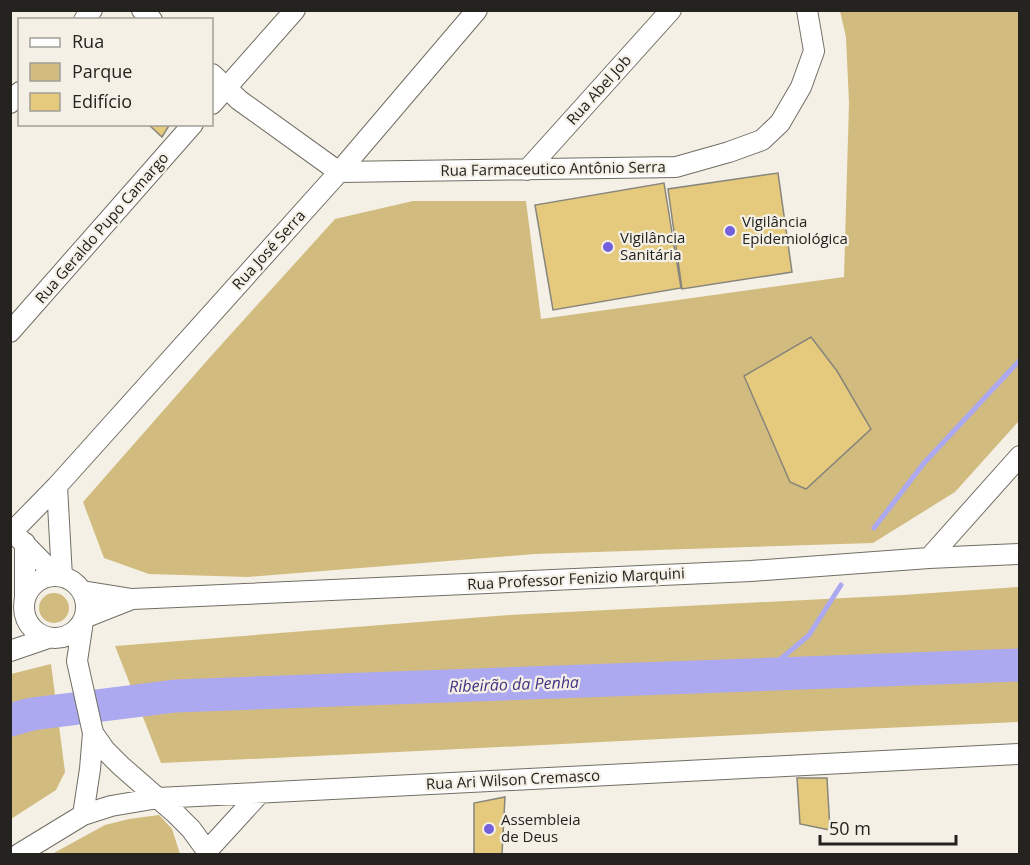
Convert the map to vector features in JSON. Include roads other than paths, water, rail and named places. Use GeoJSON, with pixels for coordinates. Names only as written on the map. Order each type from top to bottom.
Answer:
{"type":"FeatureCollection","features":[{"type":"Feature","properties":{"kind":"street"},"geometry":{"type":"LineString","coordinates":[[213,101],[219,81],[295,10]]}},
{"type":"Feature","properties":{"kind":"street","name":"Rua José Serra"},"geometry":{"type":"LineString","coordinates":[[16,534],[339,172],[477,10]]}},
{"type":"Feature","properties":{"kind":"street","name":"Rua Abel Job"},"geometry":{"type":"LineString","coordinates":[[527,170],[671,10]]}},
{"type":"Feature","properties":{"kind":"street","name":"Rua Farmaceutico Antônio Serra"},"geometry":{"type":"LineString","coordinates":[[339,172],[676,167],[729,152],[762,140],[780,123],[801,87],[814,51],[807,10]]}},
{"type":"Feature","properties":{"kind":"street"},"geometry":{"type":"LineString","coordinates":[[219,81],[238,100],[339,172]]}},
{"type":"Feature","properties":{"kind":"street","name":"Rua Geraldo Pupo Camargo"},"geometry":{"type":"LineString","coordinates":[[10,332],[191,126]]}},
{"type":"Feature","properties":{"kind":"street"},"geometry":{"type":"LineString","coordinates":[[929,558],[1020,456]]}},
{"type":"Feature","properties":{"kind":"street"},"geometry":{"type":"LineString","coordinates":[[57,486],[59,577]]}},
{"type":"Feature","properties":{"kind":"street"},"geometry":{"type":"LineString","coordinates":[[16,534],[59,577]]}},
{"type":"Feature","properties":{"kind":"street"},"geometry":{"type":"LineString","coordinates":[[16,534],[26,619],[31,628],[39,634],[54,638],[78,667]]}},
{"type":"Feature","properties":{"kind":"street","name":"Rua Professor Fenizio Marquini"},"geometry":{"type":"LineString","coordinates":[[132,599],[751,570],[1020,554]]}},
{"type":"Feature","properties":{"kind":"street"},"geometry":{"type":"LineString","coordinates":[[10,624],[25,603],[30,589],[46,577],[59,577],[75,583],[82,591],[86,601],[78,667],[92,728],[90,769],[83,815]]}},
{"type":"Feature","properties":{"kind":"street"},"geometry":{"type":"LineString","coordinates":[[82,591],[132,599]]}},
{"type":"Feature","properties":{"kind":"street"},"geometry":{"type":"LineString","coordinates":[[10,651],[69,636],[83,620],[132,599]]}},
{"type":"Feature","properties":{"kind":"street"},"geometry":{"type":"LineString","coordinates":[[92,728],[105,750],[191,829],[207,853],[260,793]]}},
{"type":"Feature","properties":{"kind":"street","name":"Rua Ari Wilson Cremasco"},"geometry":{"type":"LineString","coordinates":[[20,855],[83,815],[111,806],[158,798],[1020,754]]}},
{"type":"Feature","properties":{"kind":"waterway"},"geometry":{"type":"LineString","coordinates":[[874,528],[924,463],[1020,360]]}},
{"type":"Feature","properties":{"kind":"waterway"},"geometry":{"type":"LineString","coordinates":[[763,674],[809,635],[841,585]]}},
{"type":"Feature","properties":{"kind":"waterway","name":"Ribeirão da Penha"},"geometry":{"type":"LineString","coordinates":[[10,720],[32,714],[175,696],[1020,665]]}},
{"type":"Feature","properties":{"kind":"place","name":"Vigilância Epidemiológica"},"geometry":{"type":"Point","coordinates":[730,231]}},
{"type":"Feature","properties":{"kind":"place","name":"Vigilância Sanitária"},"geometry":{"type":"Point","coordinates":[608,247]}},
{"type":"Feature","properties":{"kind":"place","name":"Assembleia de Deus"},"geometry":{"type":"Point","coordinates":[489,829]}}]}
